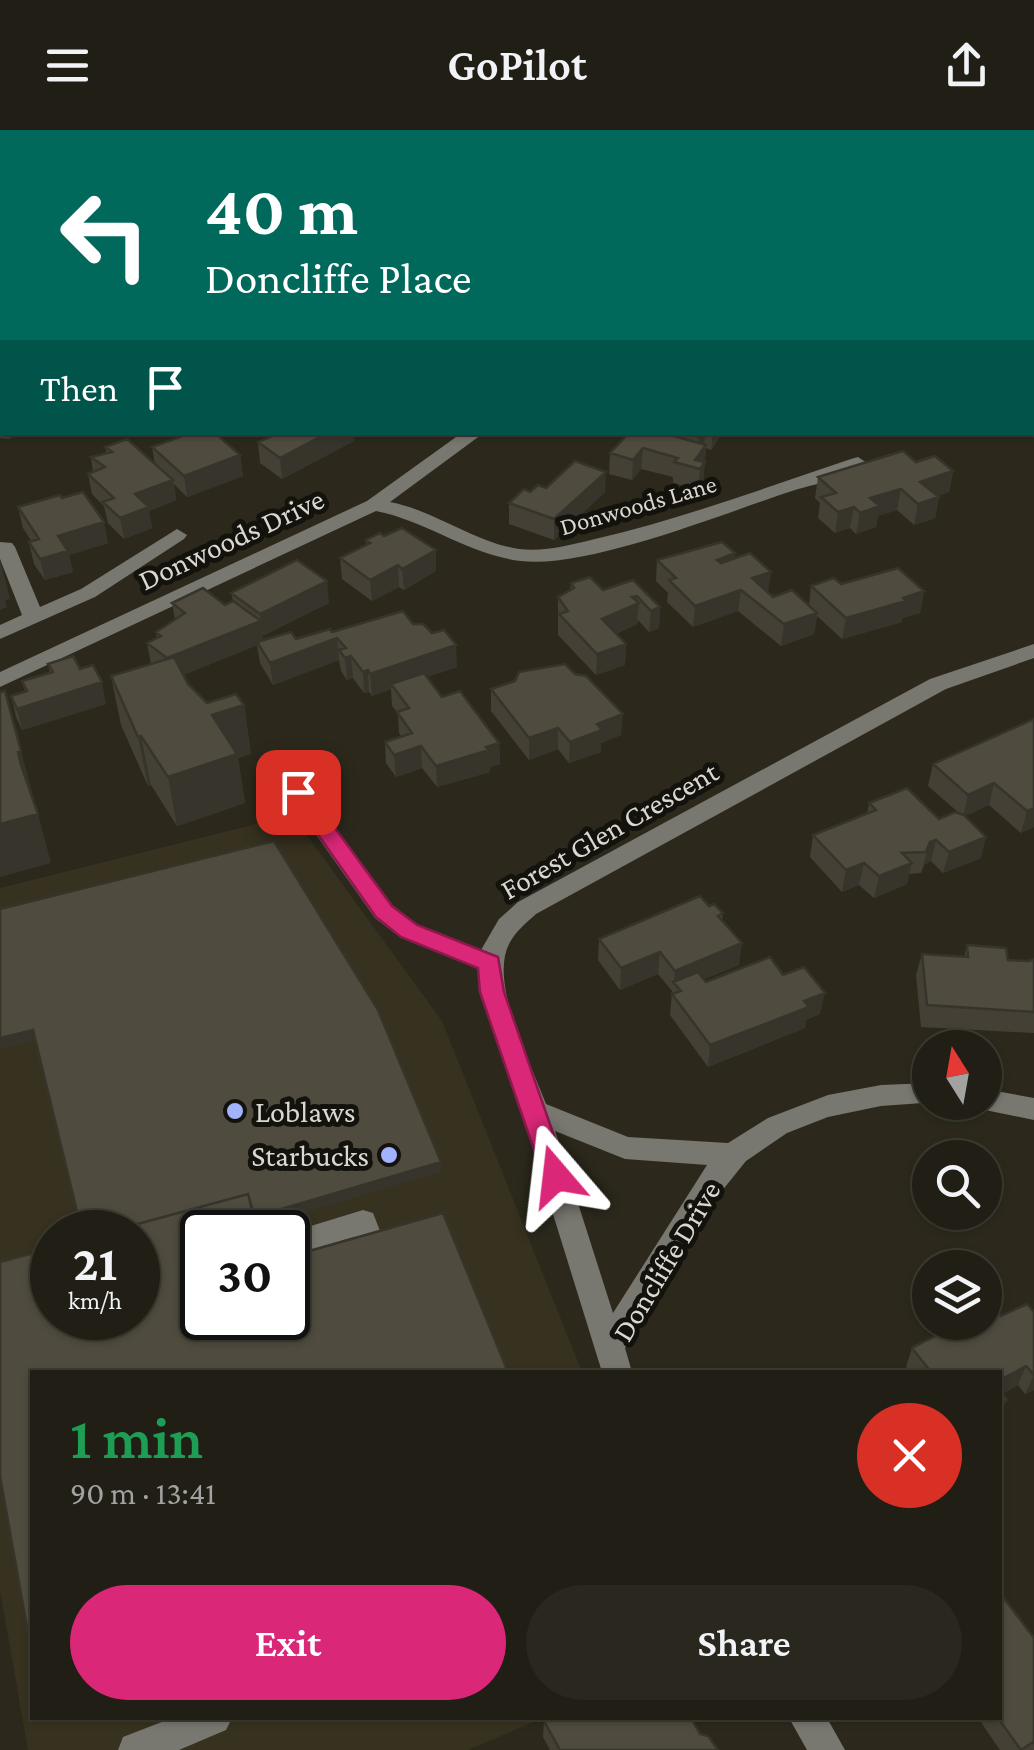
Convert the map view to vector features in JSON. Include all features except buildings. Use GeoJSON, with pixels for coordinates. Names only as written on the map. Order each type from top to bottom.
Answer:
{"type":"FeatureCollection","features":[{"type":"Feature","properties":{"kind":"street","name":"Donwoods Drive"},"geometry":{"type":"LineString","coordinates":[[0,680],[374,505],[472,435]]}},
{"type":"Feature","properties":{"kind":"street","name":"Donwoods Lane"},"geometry":{"type":"LineString","coordinates":[[374,505],[410,512],[478,545],[521,556],[551,555],[639,535],[858,463]]}},
{"type":"Feature","properties":{"kind":"street"},"geometry":{"type":"LineString","coordinates":[[0,633],[88,594],[177,535]]}},
{"type":"Feature","properties":{"kind":"street"},"geometry":{"type":"LineString","coordinates":[[0,548],[5,547],[34,619]]}},
{"type":"Feature","properties":{"kind":"street","name":"Forest Glen Crescent"},"geometry":{"type":"LineString","coordinates":[[490,963],[500,934],[527,908],[938,684],[1034,650]]}},
{"type":"Feature","properties":{"kind":"street"},"geometry":{"type":"LineString","coordinates":[[298,792],[384,912],[409,931],[490,963],[492,992],[614,1359]]}},
{"type":"Feature","properties":{"kind":"street","name":"Doncliffe Drive"},"geometry":{"type":"LineString","coordinates":[[614,1359],[708,1187],[734,1155],[764,1134],[838,1104],[888,1093],[912,1094]]}},
{"type":"Feature","properties":{"kind":"street"},"geometry":{"type":"LineString","coordinates":[[1002,1103],[1034,1109]]}},
{"type":"Feature","properties":{"kind":"street","name":"Doncliffe Drive"},"geometry":{"type":"LineString","coordinates":[[535,1112],[637,1150],[734,1155]]}},
{"type":"Feature","properties":{"kind":"street"},"geometry":{"type":"LineString","coordinates":[[310,1238],[363,1222],[390,1298]]}},
{"type":"Feature","properties":{"kind":"street"},"geometry":{"type":"LineString","coordinates":[[136,1750],[209,1720]]}},
{"type":"Feature","properties":{"kind":"street"},"geometry":{"type":"LineString","coordinates":[[808,1720],[827,1750]]}},
{"type":"Feature","properties":{"kind":"shaded area"},"geometry":{"type":"Polygon","coordinates":[[[292,815],[442,1021],[581,1370],[30,1370],[30,1720],[538,1720],[468,1750],[28,1750],[0,1590],[0,888],[292,815]]]}},
{"type":"Feature","properties":{"kind":"place","name":"Loblaws"},"geometry":{"type":"Point","coordinates":[235,1111]}},
{"type":"Feature","properties":{"kind":"place","name":"Starbucks"},"geometry":{"type":"Point","coordinates":[389,1155]}},
{"type":"Feature","properties":{"kind":"route"},"geometry":{"type":"LineString","coordinates":[[298,792],[384,912],[409,931],[490,963],[492,992],[556,1176]]}}]}
